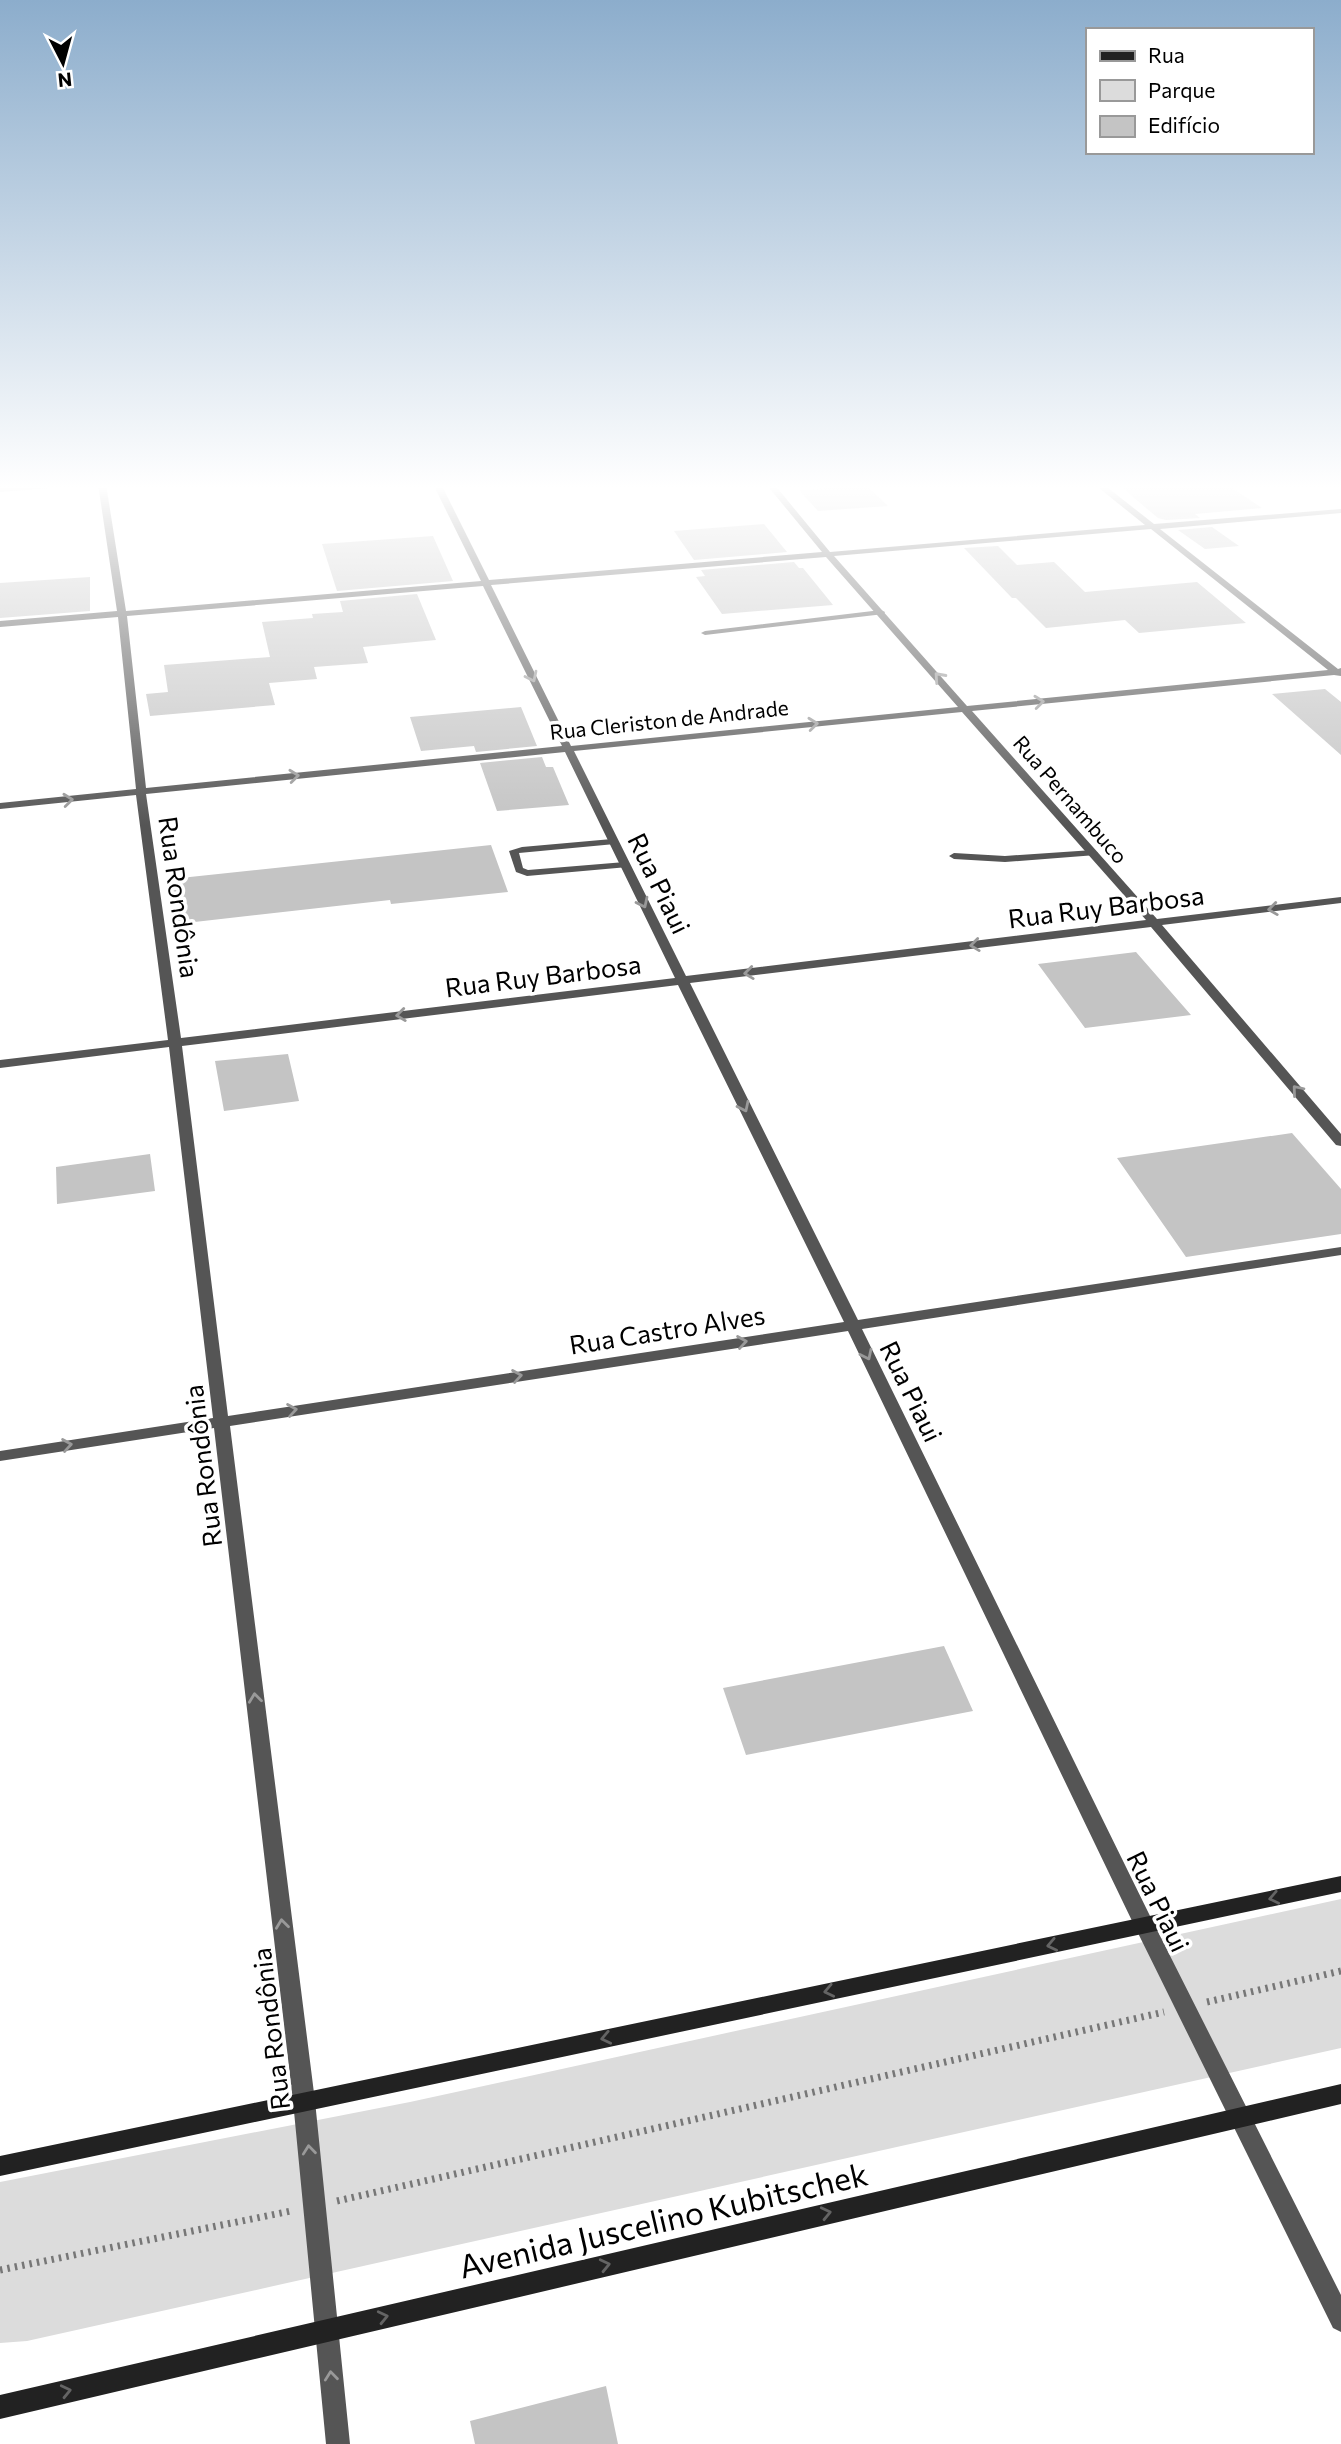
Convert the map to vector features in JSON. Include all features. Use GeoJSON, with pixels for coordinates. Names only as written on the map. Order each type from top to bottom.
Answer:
{"type":"FeatureCollection","features":[{"type":"Feature","properties":{"kind":"main road"},"geometry":{"type":"LineString","coordinates":[[0,2166],[1341,1884]]}},
{"type":"Feature","properties":{"kind":"main road","name":"Avenida Juscelino Kubitschek"},"geometry":{"type":"LineString","coordinates":[[0,2407],[1341,2094]]}},
{"type":"Feature","properties":{"kind":"street","name":"Rua Rondônia"},"geometry":{"type":"LineString","coordinates":[[120,598],[141,792],[175,1043],[304,2101],[338,2444]]}},
{"type":"Feature","properties":{"kind":"street"},"geometry":{"type":"LineString","coordinates":[[0,624],[303,598]]}},
{"type":"Feature","properties":{"kind":"street","name":"Rua Piaui"},"geometry":{"type":"LineString","coordinates":[[494,598],[853,1326],[1144,1925],[1341,2320]]}},
{"type":"Feature","properties":{"kind":"street","name":"Rua Pernambuco"},"geometry":{"type":"LineString","coordinates":[[868,598],[1155,923],[1341,1142]]}},
{"type":"Feature","properties":{"kind":"street"},"geometry":{"type":"LineString","coordinates":[[1243,598],[1339,673]]}},
{"type":"Feature","properties":{"kind":"street","name":"Rua Cleriston de Andrade"},"geometry":{"type":"LineString","coordinates":[[0,806],[1339,673]]}},
{"type":"Feature","properties":{"kind":"street","name":"Rua Ruy Barbosa"},"geometry":{"type":"LineString","coordinates":[[0,1064],[1340,901]]}},
{"type":"Feature","properties":{"kind":"street","name":"Rua Castro Alves"},"geometry":{"type":"LineString","coordinates":[[0,1456],[1341,1251]]}},
{"type":"Feature","properties":{"kind":"lane"},"geometry":{"type":"LineString","coordinates":[[705,633],[881,612]]}},
{"type":"Feature","properties":{"kind":"lane"},"geometry":{"type":"LineString","coordinates":[[612,842],[517,850],[513,855],[519,870],[527,873],[625,865]]}},
{"type":"Feature","properties":{"kind":"lane"},"geometry":{"type":"LineString","coordinates":[[954,856],[1005,859],[1093,853]]}},
{"type":"Feature","properties":{"kind":"path"},"geometry":{"type":"LineString","coordinates":[[0,2270],[314,2206],[1341,1971]]}},
{"type":"Feature","properties":{"kind":"green space"},"geometry":{"type":"Polygon","coordinates":[[[1341,1899],[1341,2048],[27,2341],[0,2343],[0,2182],[410,2102],[1341,1899]]]}},
{"type":"Feature","properties":{"kind":"building"},"geometry":{"type":"Polygon","coordinates":[[[0,598],[90,598],[90,611],[0,618],[0,598]]]}},
{"type":"Feature","properties":{"kind":"building"},"geometry":{"type":"Polygon","coordinates":[[[419,598],[436,640],[363,647],[368,663],[314,667],[317,679],[269,683],[275,705],[150,716],[146,694],[168,692],[164,665],[270,657],[262,622],[313,618],[312,614],[343,612],[340,601],[419,598]]]}},
{"type":"Feature","properties":{"kind":"building"},"geometry":{"type":"Polygon","coordinates":[[[711,598],[827,598],[833,605],[722,614],[711,598]]]}},
{"type":"Feature","properties":{"kind":"building"},"geometry":{"type":"Polygon","coordinates":[[[1016,598],[1216,598],[1246,623],[1139,633],[1125,620],[1046,628],[1016,598]]]}},
{"type":"Feature","properties":{"kind":"building"},"geometry":{"type":"Polygon","coordinates":[[[1325,689],[1341,702],[1341,755],[1272,694],[1325,689]]]}},
{"type":"Feature","properties":{"kind":"building"},"geometry":{"type":"Polygon","coordinates":[[[521,707],[537,746],[476,752],[474,746],[421,751],[410,717],[521,707]]]}},
{"type":"Feature","properties":{"kind":"building"},"geometry":{"type":"Polygon","coordinates":[[[542,757],[546,767],[553,767],[569,805],[497,811],[480,763],[542,757]]]}},
{"type":"Feature","properties":{"kind":"building"},"geometry":{"type":"Polygon","coordinates":[[[491,845],[508,892],[391,904],[390,900],[177,924],[171,879],[491,845]]]}},
{"type":"Feature","properties":{"kind":"building"},"geometry":{"type":"Polygon","coordinates":[[[1136,952],[1191,1015],[1085,1028],[1038,964],[1136,952]]]}},
{"type":"Feature","properties":{"kind":"building"},"geometry":{"type":"Polygon","coordinates":[[[288,1054],[299,1101],[224,1111],[215,1061],[288,1054]]]}},
{"type":"Feature","properties":{"kind":"building"},"geometry":{"type":"Polygon","coordinates":[[[1292,1133],[1341,1189],[1341,1234],[1186,1257],[1117,1158],[1292,1133]]]}},
{"type":"Feature","properties":{"kind":"building"},"geometry":{"type":"Polygon","coordinates":[[[150,1154],[155,1191],[57,1204],[56,1167],[150,1154]]]}},
{"type":"Feature","properties":{"kind":"building"},"geometry":{"type":"Polygon","coordinates":[[[944,1646],[973,1711],[746,1755],[723,1688],[944,1646]]]}},
{"type":"Feature","properties":{"kind":"building"},"geometry":{"type":"Polygon","coordinates":[[[606,2386],[618,2444],[475,2444],[470,2421],[606,2386]]]}}]}
